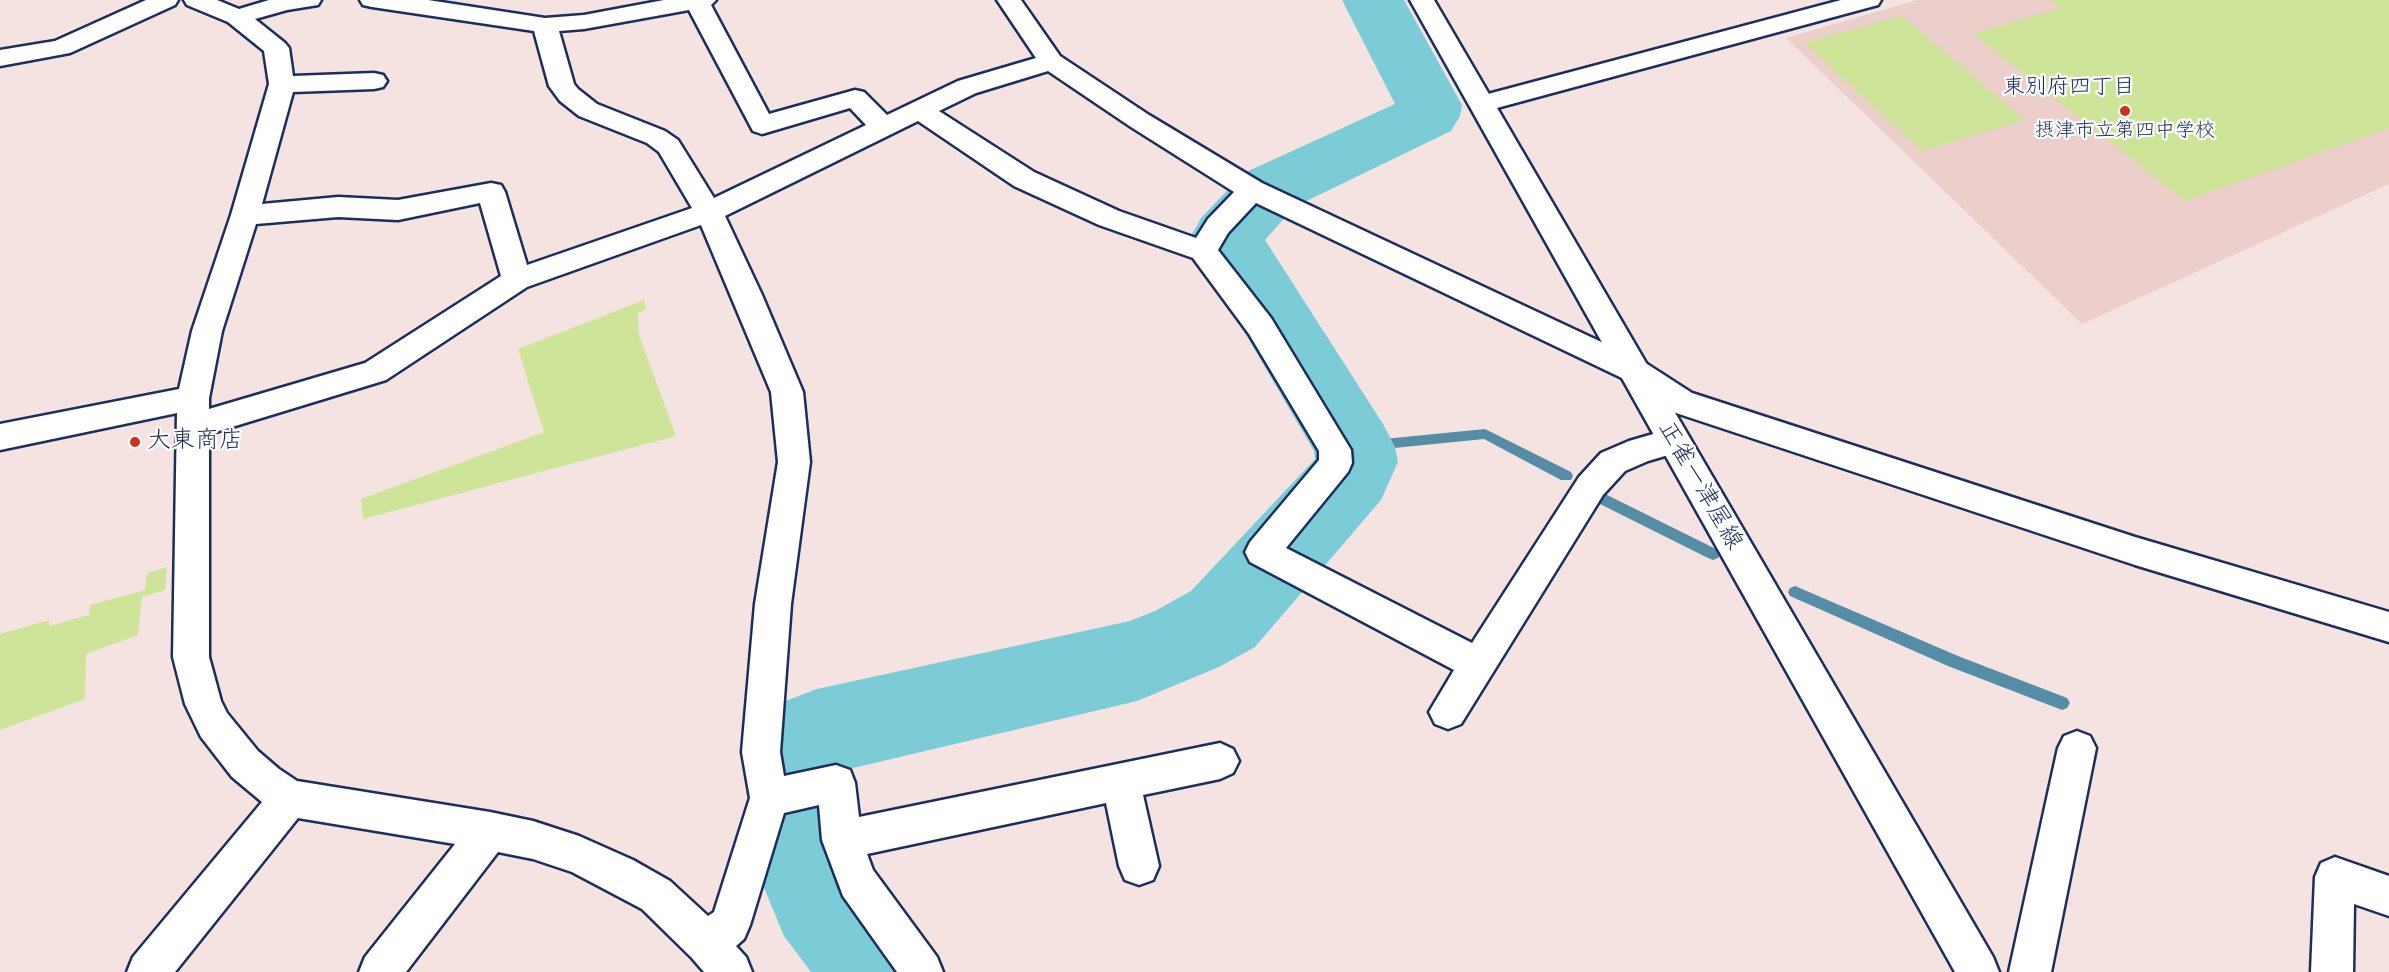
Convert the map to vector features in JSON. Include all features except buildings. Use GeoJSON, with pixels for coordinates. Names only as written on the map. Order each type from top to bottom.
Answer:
{"type":"FeatureCollection","features":[{"type":"Feature","properties":{"kind":"street"},"geometry":{"type":"LineString","coordinates":[[0,58],[61,48],[166,0]]}},
{"type":"Feature","properties":{"kind":"street"},"geometry":{"type":"LineString","coordinates":[[196,0],[237,16],[276,48],[282,84],[245,215],[207,331],[192,412],[191,657],[203,704],[214,725],[229,745],[265,782],[290,798],[489,831],[579,855],[656,895],[719,958],[730,925],[790,793]]}},
{"type":"Feature","properties":{"kind":"street"},"geometry":{"type":"LineString","coordinates":[[237,16],[285,3],[309,0]]}},
{"type":"Feature","properties":{"kind":"street"},"geometry":{"type":"LineString","coordinates":[[372,0],[484,7],[545,25],[584,22],[701,1],[762,125],[855,98],[884,128]]}},
{"type":"Feature","properties":{"kind":"street"},"geometry":{"type":"LineString","coordinates":[[1009,0],[1051,62],[1140,122],[1260,194],[1633,370],[1681,402],[2135,551],[2389,627]]}},
{"type":"Feature","properties":{"kind":"street","name":"正雀一津屋線"},"geometry":{"type":"LineString","coordinates":[[1422,0],[1978,972]]}},
{"type":"Feature","properties":{"kind":"street"},"geometry":{"type":"LineString","coordinates":[[1482,104],[1869,0]]}},
{"type":"Feature","properties":{"kind":"street"},"geometry":{"type":"LineString","coordinates":[[545,25],[562,86],[568,95],[588,110],[656,137],[669,146],[709,213],[747,295],[786,392],[794,462],[773,603],[761,752],[790,793]]}},
{"type":"Feature","properties":{"kind":"street"},"geometry":{"type":"LineString","coordinates":[[0,437],[192,412],[375,372],[517,280],[709,213],[968,87],[1051,62]]}},
{"type":"Feature","properties":{"kind":"street"},"geometry":{"type":"LineString","coordinates":[[282,84],[374,81]]}},
{"type":"Feature","properties":{"kind":"street"},"geometry":{"type":"LineString","coordinates":[[920,110],[1024,179],[1109,218],[1203,251],[1260,326],[1335,450],[1336,463],[1262,552],[1479,664]]}},
{"type":"Feature","properties":{"kind":"street"},"geometry":{"type":"LineString","coordinates":[[245,215],[338,207],[398,210],[491,192],[517,280]]}},
{"type":"Feature","properties":{"kind":"street"},"geometry":{"type":"LineString","coordinates":[[1203,251],[1218,226],[1260,194]]}},
{"type":"Feature","properties":{"kind":"street"},"geometry":{"type":"LineString","coordinates":[[1448,712],[1591,486],[1613,462],[1640,450],[1674,441]]}},
{"type":"Feature","properties":{"kind":"street"},"geometry":{"type":"LineString","coordinates":[[2030,972],[2077,748]]}},
{"type":"Feature","properties":{"kind":"street"},"geometry":{"type":"LineString","coordinates":[[842,840],[1220,760]]}},
{"type":"Feature","properties":{"kind":"street"},"geometry":{"type":"LineString","coordinates":[[1121,782],[1138,866]]}},
{"type":"Feature","properties":{"kind":"street"},"geometry":{"type":"LineString","coordinates":[[790,793],[836,783],[842,840],[857,882],[922,972]]}},
{"type":"Feature","properties":{"kind":"street"},"geometry":{"type":"LineString","coordinates":[[148,972],[290,798]]}},
{"type":"Feature","properties":{"kind":"street"},"geometry":{"type":"LineString","coordinates":[[380,972],[489,831]]}},
{"type":"Feature","properties":{"kind":"street"},"geometry":{"type":"LineString","coordinates":[[2332,972],[2335,878],[2389,896]]}},
{"type":"Feature","properties":{"kind":"shaded area","name":"摂津市立第四中学校"},"geometry":{"type":"Polygon","coordinates":[[[1917,0],[2389,0],[2389,184],[2082,324],[1786,38],[1917,0]]]}},
{"type":"Feature","properties":{"kind":"green space"},"geometry":{"type":"Polygon","coordinates":[[[2050,0],[2389,0],[2389,128],[2185,201],[1973,34],[2060,8],[2050,0]]]}},
{"type":"Feature","properties":{"kind":"green space"},"geometry":{"type":"Polygon","coordinates":[[[1902,16],[2025,120],[1922,151],[1804,43],[1902,16]]]}},
{"type":"Feature","properties":{"kind":"green space"},"geometry":{"type":"Polygon","coordinates":[[[644,300],[646,309],[638,313],[639,335],[676,436],[363,519],[361,499],[544,432],[518,349],[644,300]]]}},
{"type":"Feature","properties":{"kind":"green space"},"geometry":{"type":"Polygon","coordinates":[[[167,567],[165,590],[142,597],[138,635],[86,654],[85,699],[0,730],[0,634],[49,620],[49,626],[89,615],[90,605],[145,590],[147,573],[167,567]]]}},
{"type":"Feature","properties":{"kind":"waterway"},"geometry":{"type":"LineString","coordinates":[[877,972],[820,900],[811,878],[799,748],[817,733],[1137,660],[1187,639],[1223,619],[1351,476],[1357,462],[1354,447],[1230,246],[1227,236],[1269,190],[1427,116],[1429,105],[1373,0]]}},
{"type":"Feature","properties":{"kind":"waterway"},"geometry":{"type":"LineString","coordinates":[[1354,447],[1485,434],[1566,476]]}},
{"type":"Feature","properties":{"kind":"waterway"},"geometry":{"type":"LineString","coordinates":[[1601,498],[1713,554]]}},
{"type":"Feature","properties":{"kind":"waterway"},"geometry":{"type":"LineString","coordinates":[[1795,592],[1953,661],[2062,703]]}},
{"type":"Feature","properties":{"kind":"place","name":"摂津市立第四中学校"},"geometry":{"type":"Point","coordinates":[2125,111]}},
{"type":"Feature","properties":{"kind":"place","name":"大東商店"},"geometry":{"type":"Point","coordinates":[135,442]}},
{"type":"Feature","properties":{"kind":"district","name":"東別府四丁目"},"geometry":{"type":"Point","coordinates":[2069,88]}}]}
